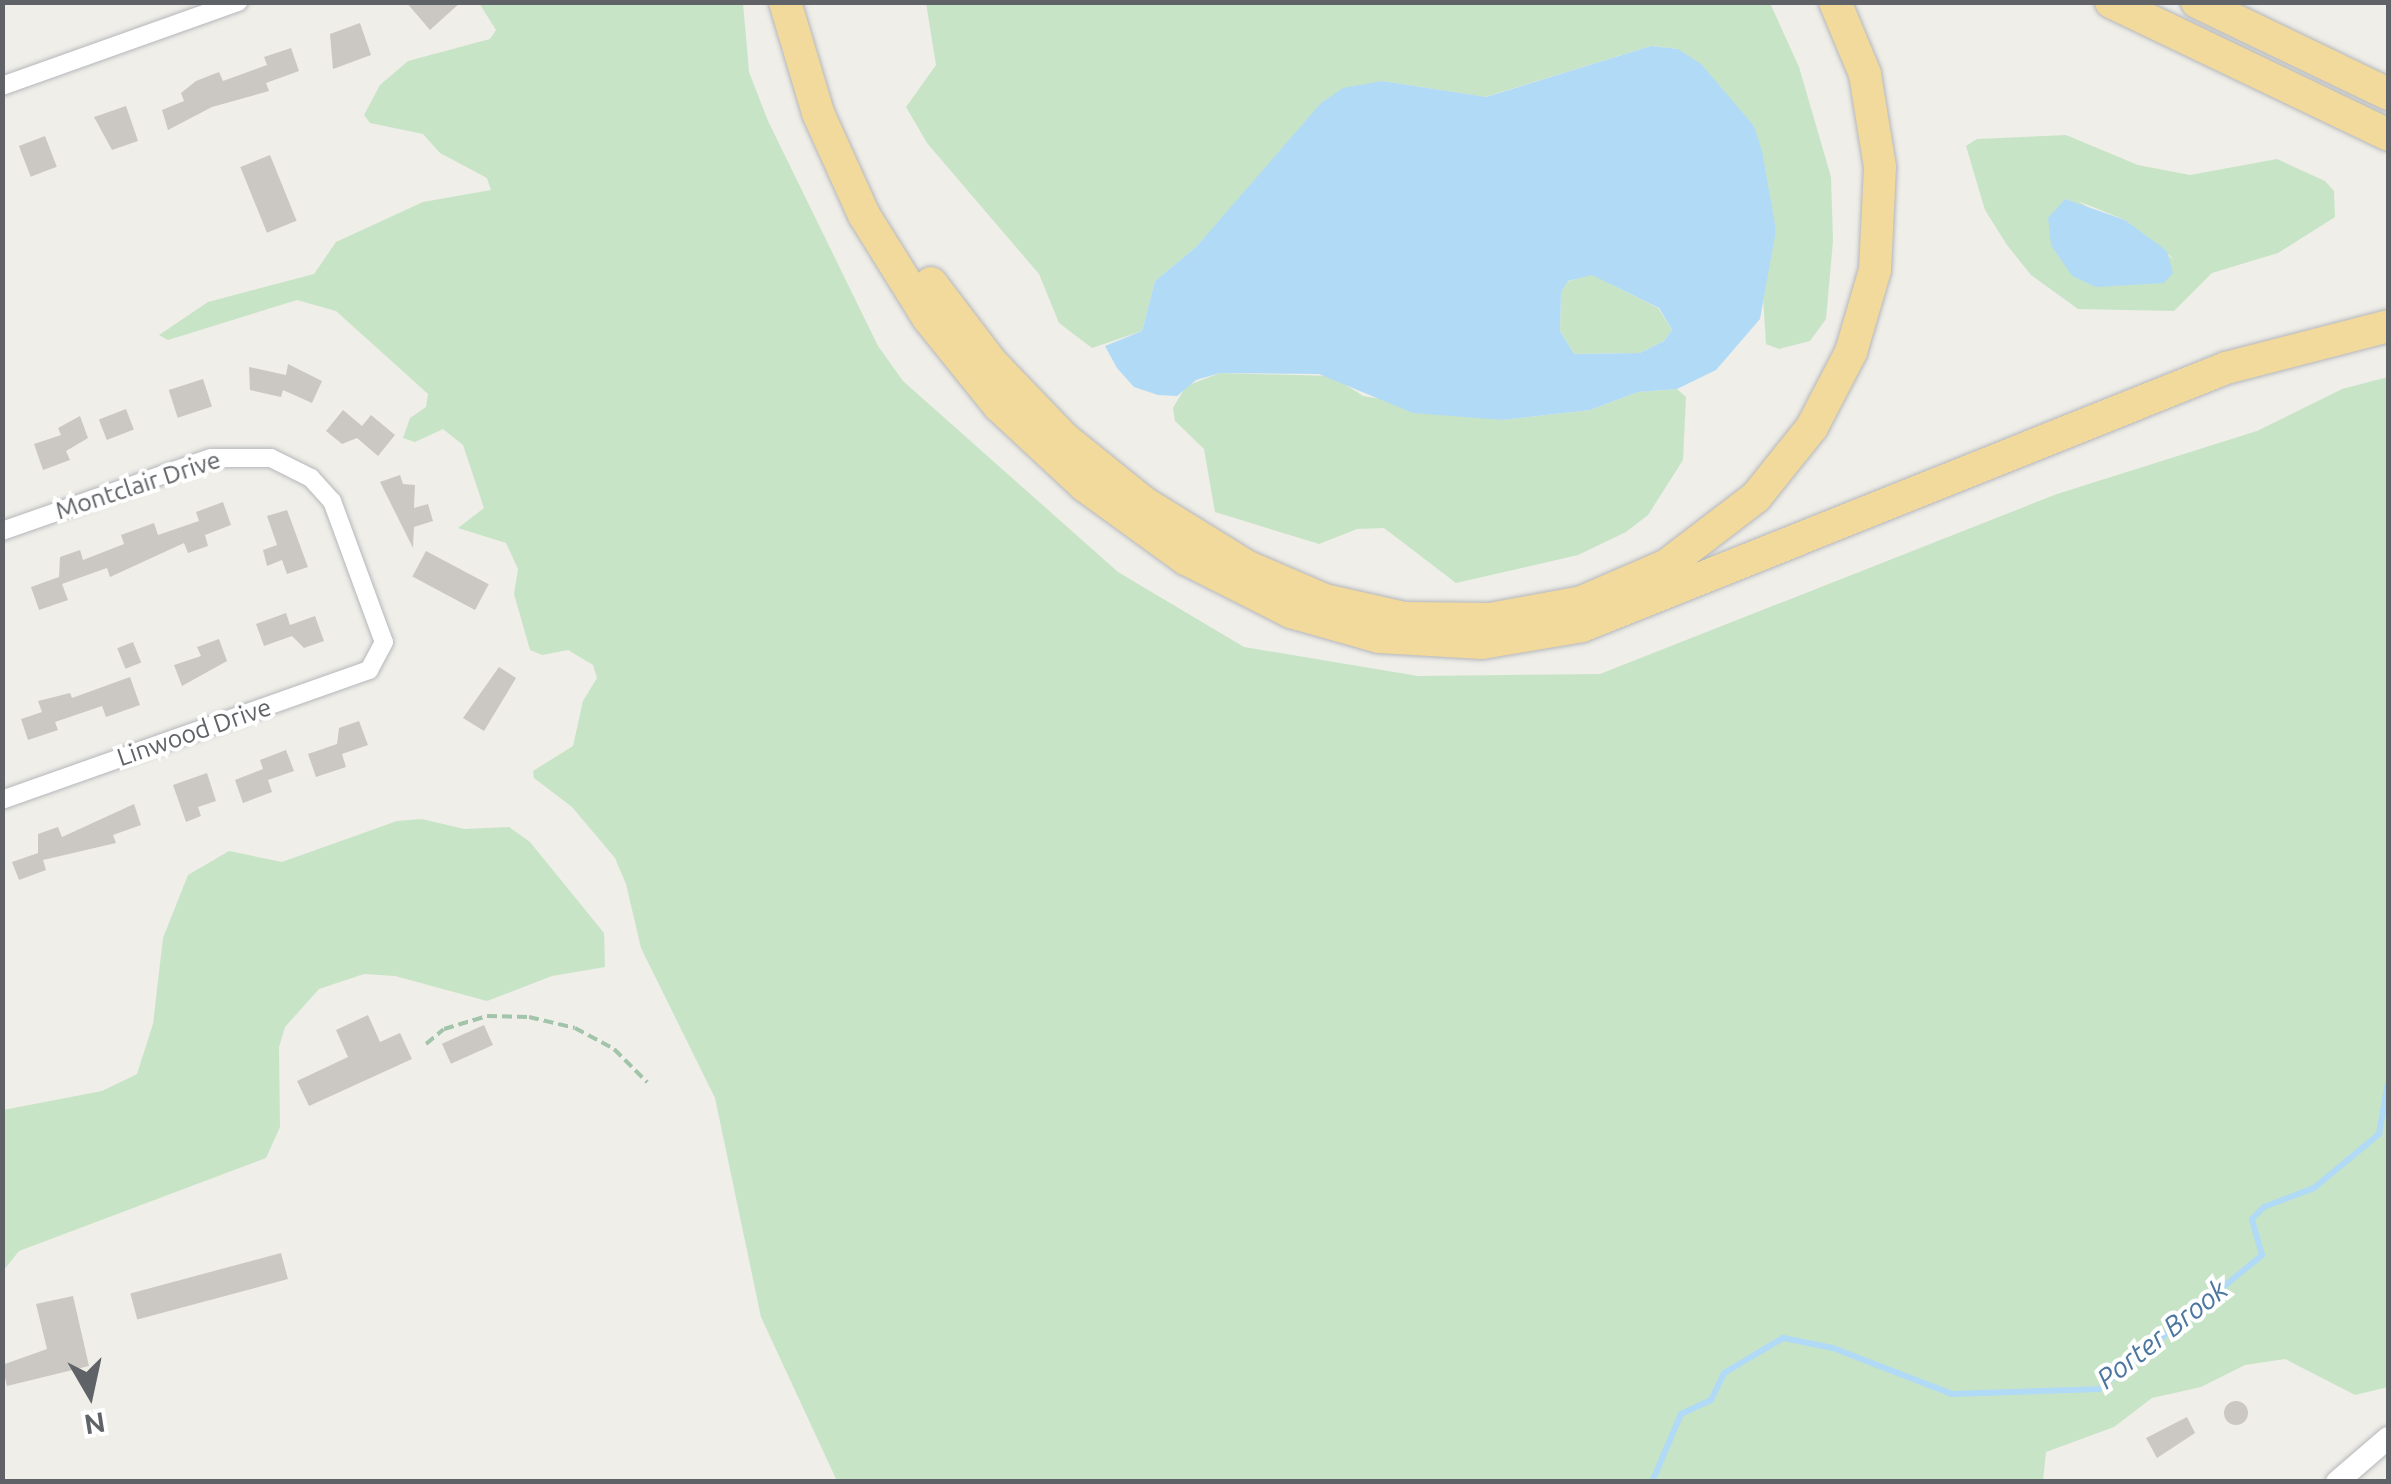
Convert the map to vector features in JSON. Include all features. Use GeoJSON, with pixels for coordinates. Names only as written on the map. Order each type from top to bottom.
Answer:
{"type":"FeatureCollection","features":[{"type":"Feature","properties":{"kind":"highway"},"geometry":{"type":"LineString","coordinates":[[785,2],[818,113],[864,215],[928,318],[991,398],[1085,486],[1175,552],[1291,612],[1379,637],[1482,644],[1582,626],[2226,368],[2388,326]]}},
{"type":"Feature","properties":{"kind":"highway"},"geometry":{"type":"LineString","coordinates":[[808,2],[846,124],[902,236],[967,333],[1065,439],[1176,525],[1284,584],[1368,612],[1453,621],[1559,608],[1650,575],[1748,505],[1817,418],[1864,314],[1880,206],[1870,93],[1836,2]]}},
{"type":"Feature","properties":{"kind":"highway"},"geometry":{"type":"LineString","coordinates":[[2112,2],[2388,135]]}},
{"type":"Feature","properties":{"kind":"highway"},"geometry":{"type":"LineString","coordinates":[[2197,2],[2376,89]]}},
{"type":"Feature","properties":{"kind":"highway"},"geometry":{"type":"LineString","coordinates":[[2247,2],[2316,42],[2376,89]]}},
{"type":"Feature","properties":{"kind":"street"},"geometry":{"type":"LineString","coordinates":[[2,86],[238,2]]}},
{"type":"Feature","properties":{"kind":"street","name":"Montclair Drive"},"geometry":{"type":"LineString","coordinates":[[2,531],[211,458],[242,454],[285,462],[322,489],[339,515],[382,634],[381,658]]}},
{"type":"Feature","properties":{"kind":"street","name":"Linwood Drive"},"geometry":{"type":"LineString","coordinates":[[2,800],[369,670],[381,658]]}},
{"type":"Feature","properties":{"kind":"street"},"geometry":{"type":"LineString","coordinates":[[2337,1482],[2388,1438]]}},
{"type":"Feature","properties":{"kind":"path"},"geometry":{"type":"LineString","coordinates":[[426,1044],[444,1029],[487,1016],[529,1017],[576,1028],[614,1048],[647,1082]]}},
{"type":"Feature","properties":{"kind":"green space"},"geometry":{"type":"Polygon","coordinates":[[[479,3],[743,3],[749,72],[768,121],[878,346],[903,381],[1118,572],[1244,647],[1418,676],[1600,674],[2057,494],[2257,431],[2342,389],[2388,377],[2388,1387],[2355,1395],[2285,1359],[2245,1365],[2201,1387],[2152,1398],[2114,1427],[2046,1452],[2043,1481],[837,1481],[761,1317],[715,1098],[641,948],[626,884],[615,858],[572,807],[534,778],[533,771],[573,746],[583,701],[597,678],[593,665],[568,650],[542,655],[530,650],[514,594],[518,569],[506,543],[458,528],[484,508],[463,445],[443,429],[415,442],[403,438],[410,418],[426,407],[428,394],[336,311],[297,300],[168,340],[159,335],[208,302],[314,274],[336,242],[423,202],[491,190],[487,178],[440,153],[423,134],[370,123],[364,115],[380,85],[408,61],[490,39],[496,30],[479,3]]]}},
{"type":"Feature","properties":{"kind":"green space"},"geometry":{"type":"Polygon","coordinates":[[[926,3],[1770,3],[1799,67],[1831,177],[1833,241],[1826,319],[1810,341],[1779,349],[1766,344],[1762,280],[1776,230],[1754,126],[1678,49],[1651,46],[1485,97],[1382,81],[1278,155],[1196,247],[1155,281],[1142,331],[1092,348],[1059,323],[1039,274],[927,143],[906,107],[936,65],[926,3]]]}},
{"type":"Feature","properties":{"kind":"green space"},"geometry":{"type":"Polygon","coordinates":[[[2066,135],[2138,165],[2190,175],[2277,159],[2325,181],[2334,191],[2335,217],[2278,253],[2212,273],[2174,311],[2078,309],[2031,275],[1985,210],[1966,146],[1977,139],[2066,135]],[[2078,201],[2175,260],[2125,220],[2078,201]]]}},
{"type":"Feature","properties":{"kind":"green space"},"geometry":{"type":"Polygon","coordinates":[[[1591,274],[1658,308],[1672,330],[1664,341],[1640,353],[1574,354],[1560,331],[1561,292],[1567,282],[1591,274]]]}},
{"type":"Feature","properties":{"kind":"green space"},"geometry":{"type":"Polygon","coordinates":[[[1220,373],[1332,376],[1363,396],[1503,420],[1590,410],[1638,392],[1677,389],[1686,397],[1683,460],[1648,515],[1626,532],[1578,555],[1456,583],[1384,528],[1357,529],[1319,544],[1215,512],[1204,449],[1175,421],[1173,408],[1186,386],[1220,373]]]}},
{"type":"Feature","properties":{"kind":"green space"},"geometry":{"type":"Polygon","coordinates":[[[422,819],[464,829],[509,827],[530,842],[604,933],[605,967],[552,976],[487,1001],[395,976],[364,974],[319,989],[285,1027],[279,1047],[280,1127],[266,1158],[19,1251],[3,1271],[3,1110],[102,1091],[137,1074],[153,1024],[163,938],[188,875],[229,851],[282,862],[397,821],[422,819]]]}},
{"type":"Feature","properties":{"kind":"water"},"geometry":{"type":"Polygon","coordinates":[[[1651,46],[1678,49],[1701,64],[1754,126],[1776,230],[1760,319],[1716,370],[1677,389],[1638,392],[1590,410],[1503,420],[1413,413],[1319,374],[1220,373],[1196,380],[1177,396],[1158,395],[1134,387],[1117,368],[1105,346],[1142,331],[1155,281],[1196,247],[1321,103],[1343,88],[1382,81],[1486,97],[1651,46]],[[1592,275],[1568,281],[1561,292],[1560,331],[1574,354],[1640,353],[1664,341],[1672,330],[1659,308],[1592,275]]]}},
{"type":"Feature","properties":{"kind":"water"},"geometry":{"type":"Polygon","coordinates":[[[2065,199],[2125,220],[2167,251],[2173,273],[2164,283],[2096,287],[2072,276],[2051,245],[2048,218],[2065,199]]]}},
{"type":"Feature","properties":{"kind":"building"},"geometry":{"type":"Polygon","coordinates":[[[406,2],[461,2],[430,30],[406,2]]]}},
{"type":"Feature","properties":{"kind":"building"},"geometry":{"type":"Polygon","coordinates":[[[360,23],[371,55],[333,69],[330,34],[360,23]]]}},
{"type":"Feature","properties":{"kind":"building"},"geometry":{"type":"Polygon","coordinates":[[[291,48],[299,71],[266,83],[269,91],[212,107],[168,130],[162,110],[184,101],[181,93],[196,81],[219,72],[223,81],[267,65],[264,57],[291,48]]]}},
{"type":"Feature","properties":{"kind":"building"},"geometry":{"type":"Polygon","coordinates":[[[126,106],[138,141],[112,150],[94,117],[126,106]]]}},
{"type":"Feature","properties":{"kind":"building"},"geometry":{"type":"Polygon","coordinates":[[[45,136],[57,167],[31,177],[19,146],[45,136]]]}},
{"type":"Feature","properties":{"kind":"building"},"geometry":{"type":"Polygon","coordinates":[[[270,155],[297,221],[267,233],[240,167],[270,155]]]}},
{"type":"Feature","properties":{"kind":"building"},"geometry":{"type":"Polygon","coordinates":[[[288,364],[322,381],[312,403],[283,390],[281,397],[250,390],[249,367],[286,375],[288,364]]]}},
{"type":"Feature","properties":{"kind":"building"},"geometry":{"type":"Polygon","coordinates":[[[203,379],[212,407],[178,418],[169,390],[203,379]]]}},
{"type":"Feature","properties":{"kind":"building"},"geometry":{"type":"Polygon","coordinates":[[[126,409],[134,430],[107,440],[99,419],[126,409]]]}},
{"type":"Feature","properties":{"kind":"building"},"geometry":{"type":"Polygon","coordinates":[[[343,410],[362,426],[371,415],[395,435],[378,456],[357,438],[342,444],[326,431],[343,410]]]}},
{"type":"Feature","properties":{"kind":"building"},"geometry":{"type":"Polygon","coordinates":[[[80,416],[88,438],[66,451],[70,460],[43,470],[34,444],[61,435],[58,428],[80,416]]]}},
{"type":"Feature","properties":{"kind":"building"},"geometry":{"type":"Polygon","coordinates":[[[400,475],[403,484],[415,485],[414,508],[428,504],[433,521],[414,527],[413,548],[380,482],[400,475]]]}},
{"type":"Feature","properties":{"kind":"building"},"geometry":{"type":"Polygon","coordinates":[[[223,502],[231,525],[205,535],[208,546],[188,553],[184,543],[110,577],[107,568],[62,584],[68,600],[39,610],[31,587],[59,577],[60,557],[80,550],[83,560],[124,544],[121,535],[154,523],[158,535],[199,521],[196,512],[223,502]]]}},
{"type":"Feature","properties":{"kind":"building"},"geometry":{"type":"Polygon","coordinates":[[[287,510],[308,567],[287,574],[282,560],[267,566],[263,550],[277,545],[267,516],[287,510]]]}},
{"type":"Feature","properties":{"kind":"building"},"geometry":{"type":"Polygon","coordinates":[[[426,551],[489,584],[475,610],[412,577],[426,551]]]}},
{"type":"Feature","properties":{"kind":"building"},"geometry":{"type":"Polygon","coordinates":[[[286,613],[290,625],[315,616],[324,641],[304,648],[292,636],[264,646],[256,624],[286,613]]]}},
{"type":"Feature","properties":{"kind":"building"},"geometry":{"type":"Polygon","coordinates":[[[219,639],[227,661],[182,686],[174,665],[201,656],[197,647],[219,639]]]}},
{"type":"Feature","properties":{"kind":"building"},"geometry":{"type":"Polygon","coordinates":[[[133,642],[141,662],[125,669],[117,648],[133,642]]]}},
{"type":"Feature","properties":{"kind":"building"},"geometry":{"type":"Polygon","coordinates":[[[499,667],[516,678],[484,731],[463,718],[499,667]]]}},
{"type":"Feature","properties":{"kind":"building"},"geometry":{"type":"Polygon","coordinates":[[[130,677],[140,705],[106,717],[102,706],[55,722],[58,730],[28,740],[21,719],[42,712],[38,701],[70,693],[72,698],[130,677]]]}},
{"type":"Feature","properties":{"kind":"building"},"geometry":{"type":"Polygon","coordinates":[[[359,721],[368,745],[342,754],[346,767],[316,777],[308,754],[337,744],[339,728],[359,721]]]}},
{"type":"Feature","properties":{"kind":"building"},"geometry":{"type":"Polygon","coordinates":[[[286,750],[294,771],[268,780],[272,792],[243,803],[235,780],[263,769],[260,760],[286,750]]]}},
{"type":"Feature","properties":{"kind":"building"},"geometry":{"type":"Polygon","coordinates":[[[207,773],[216,801],[198,807],[201,816],[186,822],[173,785],[207,773]]]}},
{"type":"Feature","properties":{"kind":"building"},"geometry":{"type":"Polygon","coordinates":[[[134,804],[141,825],[113,835],[116,843],[43,860],[46,870],[19,880],[12,862],[38,853],[38,834],[58,827],[62,837],[134,804]]]}},
{"type":"Feature","properties":{"kind":"building"},"geometry":{"type":"Polygon","coordinates":[[[368,1015],[380,1042],[400,1033],[412,1059],[309,1106],[297,1081],[348,1057],[336,1030],[368,1015]]]}},
{"type":"Feature","properties":{"kind":"building"},"geometry":{"type":"Polygon","coordinates":[[[484,1025],[493,1045],[451,1064],[442,1044],[484,1025]]]}},
{"type":"Feature","properties":{"kind":"building"},"geometry":{"type":"Polygon","coordinates":[[[281,1253],[288,1279],[137,1319],[130,1293],[281,1253]]]}},
{"type":"Feature","properties":{"kind":"building"},"geometry":{"type":"Polygon","coordinates":[[[73,1296],[89,1366],[7,1386],[2,1365],[47,1349],[36,1304],[73,1296]]]}},
{"type":"Feature","properties":{"kind":"building"},"geometry":{"type":"Polygon","coordinates":[[[2236,1401],[2248,1413],[2236,1425],[2224,1413],[2236,1401]]]}},
{"type":"Feature","properties":{"kind":"building"},"geometry":{"type":"Polygon","coordinates":[[[2187,1417],[2195,1433],[2157,1458],[2146,1438],[2187,1417]]]}},
{"type":"Feature","properties":{"kind":"waterway","name":"Porter Brook"},"geometry":{"type":"LineString","coordinates":[[1652,1482],[1681,1414],[1711,1400],[1724,1373],[1783,1338],[1833,1348],[1952,1394],[2099,1389],[2262,1255],[2252,1219],[2264,1207],[2314,1188],[2379,1134],[2388,1082]]}}]}
